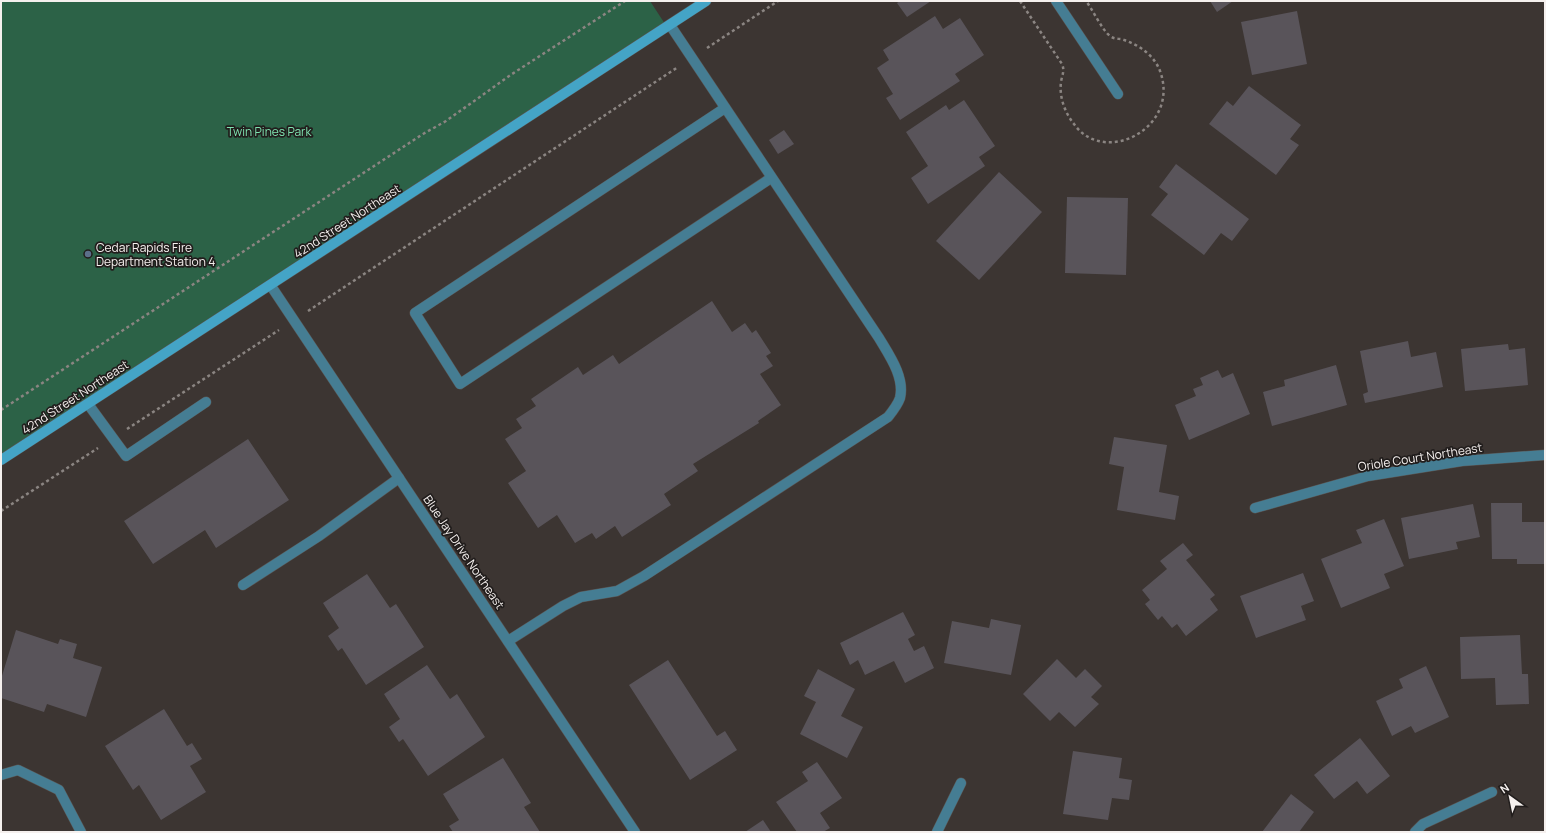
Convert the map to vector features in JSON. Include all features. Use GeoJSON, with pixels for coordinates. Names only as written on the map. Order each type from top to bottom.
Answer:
{"type":"FeatureCollection","features":[{"type":"Feature","properties":{"kind":"main road","name":"42nd Street Northeast"},"geometry":{"type":"LineString","coordinates":[[1,460],[271,286],[706,1]]}},
{"type":"Feature","properties":{"kind":"street"},"geometry":{"type":"LineString","coordinates":[[1056,1],[1118,94]]}},
{"type":"Feature","properties":{"kind":"street"},"geometry":{"type":"LineString","coordinates":[[508,641],[563,606],[581,597],[617,591],[644,576],[888,417],[900,399],[900,381],[892,359],[670,25]]}},
{"type":"Feature","properties":{"kind":"street"},"geometry":{"type":"LineString","coordinates":[[726,108],[415,313],[460,384],[771,178]]}},
{"type":"Feature","properties":{"kind":"street","name":"Blue Jay Drive Northeast"},"geometry":{"type":"LineString","coordinates":[[271,286],[636,832]]}},
{"type":"Feature","properties":{"kind":"street"},"geometry":{"type":"LineString","coordinates":[[88,404],[126,456],[206,402]]}},
{"type":"Feature","properties":{"kind":"street","name":"Oriole Court Northeast"},"geometry":{"type":"LineString","coordinates":[[1255,508],[1368,476],[1462,461],[1545,455]]}},
{"type":"Feature","properties":{"kind":"street"},"geometry":{"type":"LineString","coordinates":[[243,585],[319,536],[399,478]]}},
{"type":"Feature","properties":{"kind":"street"},"geometry":{"type":"LineString","coordinates":[[1,775],[18,770],[59,790],[81,832]]}},
{"type":"Feature","properties":{"kind":"street"},"geometry":{"type":"LineString","coordinates":[[937,832],[961,783]]}},
{"type":"Feature","properties":{"kind":"street"},"geometry":{"type":"LineString","coordinates":[[1415,832],[1423,824],[1492,792]]}},
{"type":"Feature","properties":{"kind":"path"},"geometry":{"type":"LineString","coordinates":[[1,410],[83,354],[423,134],[446,121],[512,74],[625,1]]}},
{"type":"Feature","properties":{"kind":"path"},"geometry":{"type":"LineString","coordinates":[[1,511],[294,321],[778,1]]}},
{"type":"Feature","properties":{"kind":"green space","name":"Twin Pines Park"},"geometry":{"type":"Polygon","coordinates":[[[1,1],[650,1],[667,27],[1,460],[1,1]]]}},
{"type":"Feature","properties":{"kind":"building"},"geometry":{"type":"Polygon","coordinates":[[[900,1],[931,1],[907,17],[897,3],[900,1]]]}},
{"type":"Feature","properties":{"kind":"building"},"geometry":{"type":"Polygon","coordinates":[[[1210,1],[1233,1],[1217,12],[1210,1]]]}},
{"type":"Feature","properties":{"kind":"building"},"geometry":{"type":"Polygon","coordinates":[[[1297,11],[1307,64],[1252,75],[1241,22],[1297,11]]]}},
{"type":"Feature","properties":{"kind":"building"},"geometry":{"type":"Polygon","coordinates":[[[935,16],[943,29],[960,18],[984,55],[955,74],[960,81],[900,120],[886,98],[893,94],[877,68],[889,60],[883,50],[935,16]]]}},
{"type":"Feature","properties":{"kind":"building"},"geometry":{"type":"Polygon","coordinates":[[[1249,86],[1301,125],[1290,139],[1299,145],[1276,175],[1209,124],[1227,101],[1233,106],[1249,86]]]}},
{"type":"Feature","properties":{"kind":"building"},"geometry":{"type":"Polygon","coordinates":[[[964,100],[995,146],[979,157],[985,166],[928,204],[911,178],[928,166],[906,132],[946,105],[949,110],[964,100]]]}},
{"type":"Feature","properties":{"kind":"building"},"geometry":{"type":"Polygon","coordinates":[[[784,130],[794,144],[778,154],[769,140],[784,130]]]}},
{"type":"Feature","properties":{"kind":"building"},"geometry":{"type":"Polygon","coordinates":[[[1176,164],[1249,219],[1232,241],[1221,233],[1204,255],[1151,215],[1168,194],[1159,187],[1176,164]]]}},
{"type":"Feature","properties":{"kind":"building"},"geometry":{"type":"Polygon","coordinates":[[[999,172],[1042,212],[979,280],[936,241],[999,172]]]}},
{"type":"Feature","properties":{"kind":"building"},"geometry":{"type":"Polygon","coordinates":[[[1067,197],[1128,198],[1126,275],[1065,273],[1067,197]]]}},
{"type":"Feature","properties":{"kind":"building"},"geometry":{"type":"Polygon","coordinates":[[[712,301],[732,332],[745,323],[752,333],[756,330],[771,353],[766,356],[773,366],[760,374],[781,405],[758,421],[759,423],[693,464],[698,471],[664,494],[671,505],[622,537],[615,526],[596,539],[592,533],[575,543],[557,515],[538,528],[508,483],[526,471],[505,439],[522,428],[516,419],[536,406],[531,399],[578,367],[583,375],[613,355],[619,364],[712,301]]]}},
{"type":"Feature","properties":{"kind":"building"},"geometry":{"type":"Polygon","coordinates":[[[1408,341],[1411,357],[1436,352],[1443,387],[1365,403],[1363,394],[1368,392],[1360,351],[1408,341]]]}},
{"type":"Feature","properties":{"kind":"building"},"geometry":{"type":"Polygon","coordinates":[[[1508,344],[1509,350],[1525,348],[1528,385],[1465,391],[1461,349],[1508,344]]]}},
{"type":"Feature","properties":{"kind":"building"},"geometry":{"type":"Polygon","coordinates":[[[1336,365],[1347,405],[1272,426],[1263,392],[1285,386],[1284,380],[1336,365]]]}},
{"type":"Feature","properties":{"kind":"building"},"geometry":{"type":"Polygon","coordinates":[[[1218,370],[1222,378],[1233,373],[1250,414],[1189,440],[1175,405],[1196,396],[1193,389],[1203,385],[1200,378],[1218,370]]]}},
{"type":"Feature","properties":{"kind":"building"},"geometry":{"type":"Polygon","coordinates":[[[1114,437],[1167,445],[1159,492],[1179,496],[1175,520],[1117,510],[1124,467],[1109,464],[1114,437]]]}},
{"type":"Feature","properties":{"kind":"building"},"geometry":{"type":"Polygon","coordinates":[[[248,439],[289,500],[216,548],[205,530],[153,564],[124,521],[248,439]]]}},
{"type":"Feature","properties":{"kind":"building"},"geometry":{"type":"Polygon","coordinates":[[[1491,503],[1522,503],[1522,522],[1545,522],[1545,564],[1517,564],[1517,559],[1492,559],[1491,503]]]}},
{"type":"Feature","properties":{"kind":"building"},"geometry":{"type":"Polygon","coordinates":[[[1473,504],[1480,537],[1456,542],[1458,549],[1409,559],[1401,518],[1473,504]]]}},
{"type":"Feature","properties":{"kind":"building"},"geometry":{"type":"Polygon","coordinates":[[[1384,519],[1404,566],[1384,574],[1390,588],[1341,608],[1321,559],[1362,543],[1356,530],[1384,519]]]}},
{"type":"Feature","properties":{"kind":"building"},"geometry":{"type":"Polygon","coordinates":[[[1183,543],[1193,555],[1186,560],[1215,595],[1210,599],[1218,610],[1186,636],[1177,624],[1172,628],[1162,616],[1158,620],[1145,604],[1150,600],[1142,590],[1167,569],[1160,561],[1183,543]]]}},
{"type":"Feature","properties":{"kind":"building"},"geometry":{"type":"Polygon","coordinates":[[[1303,573],[1314,601],[1301,606],[1306,620],[1256,638],[1240,596],[1303,573]]]}},
{"type":"Feature","properties":{"kind":"building"},"geometry":{"type":"Polygon","coordinates":[[[367,574],[390,608],[396,604],[424,647],[366,685],[342,648],[338,651],[328,636],[339,628],[323,603],[367,574]]]}},
{"type":"Feature","properties":{"kind":"building"},"geometry":{"type":"Polygon","coordinates":[[[903,612],[915,635],[908,639],[914,651],[924,646],[934,668],[905,683],[894,661],[865,675],[858,660],[850,665],[840,643],[903,612]]]}},
{"type":"Feature","properties":{"kind":"building"},"geometry":{"type":"Polygon","coordinates":[[[991,619],[1021,625],[1011,675],[944,663],[952,621],[989,628],[991,619]]]}},
{"type":"Feature","properties":{"kind":"building"},"geometry":{"type":"Polygon","coordinates":[[[16,630],[58,644],[60,639],[77,644],[73,658],[102,667],[86,717],[47,704],[44,712],[1,698],[1,679],[16,630]]]}},
{"type":"Feature","properties":{"kind":"building"},"geometry":{"type":"Polygon","coordinates":[[[1520,635],[1522,674],[1528,674],[1529,704],[1496,705],[1495,678],[1461,679],[1460,637],[1520,635]]]}},
{"type":"Feature","properties":{"kind":"building"},"geometry":{"type":"Polygon","coordinates":[[[1057,659],[1076,678],[1085,669],[1102,686],[1091,697],[1099,704],[1075,727],[1059,712],[1050,721],[1023,694],[1057,659]]]}},
{"type":"Feature","properties":{"kind":"building"},"geometry":{"type":"Polygon","coordinates":[[[668,660],[717,736],[725,731],[737,750],[690,780],[629,685],[668,660]]]}},
{"type":"Feature","properties":{"kind":"building"},"geometry":{"type":"Polygon","coordinates":[[[427,665],[450,699],[457,694],[485,737],[428,776],[403,739],[399,742],[389,727],[400,719],[384,694],[427,665]]]}},
{"type":"Feature","properties":{"kind":"building"},"geometry":{"type":"Polygon","coordinates":[[[1426,666],[1449,717],[1415,733],[1411,726],[1392,736],[1376,701],[1403,688],[1399,679],[1426,666]]]}},
{"type":"Feature","properties":{"kind":"building"},"geometry":{"type":"Polygon","coordinates":[[[818,669],[855,689],[841,716],[863,727],[847,758],[800,734],[816,702],[804,696],[818,669]]]}},
{"type":"Feature","properties":{"kind":"building"},"geometry":{"type":"Polygon","coordinates":[[[164,709],[187,746],[192,743],[202,759],[190,766],[206,792],[161,820],[139,785],[133,790],[105,746],[164,709]]]}},
{"type":"Feature","properties":{"kind":"building"},"geometry":{"type":"Polygon","coordinates":[[[1360,738],[1390,776],[1367,794],[1357,781],[1334,799],[1314,775],[1360,738]]]}},
{"type":"Feature","properties":{"kind":"building"},"geometry":{"type":"Polygon","coordinates":[[[1073,751],[1122,758],[1119,778],[1132,780],[1129,800],[1112,798],[1108,820],[1063,814],[1073,751]]]}},
{"type":"Feature","properties":{"kind":"building"},"geometry":{"type":"Polygon","coordinates":[[[503,758],[531,803],[524,807],[540,832],[453,832],[449,826],[459,820],[443,794],[503,758]]]}},
{"type":"Feature","properties":{"kind":"building"},"geometry":{"type":"Polygon","coordinates":[[[817,762],[842,798],[820,813],[830,828],[823,832],[797,832],[776,802],[808,781],[802,772],[817,762]]]}},
{"type":"Feature","properties":{"kind":"building"},"geometry":{"type":"Polygon","coordinates":[[[1291,794],[1314,812],[1299,832],[1262,832],[1291,794]]]}},
{"type":"Feature","properties":{"kind":"building"},"geometry":{"type":"Polygon","coordinates":[[[763,820],[771,832],[745,832],[763,820]]]}},
{"type":"Feature","properties":{"kind":"place","name":"Cedar Rapids Fire Department Station 4"},"geometry":{"type":"Point","coordinates":[88,254]}}]}
